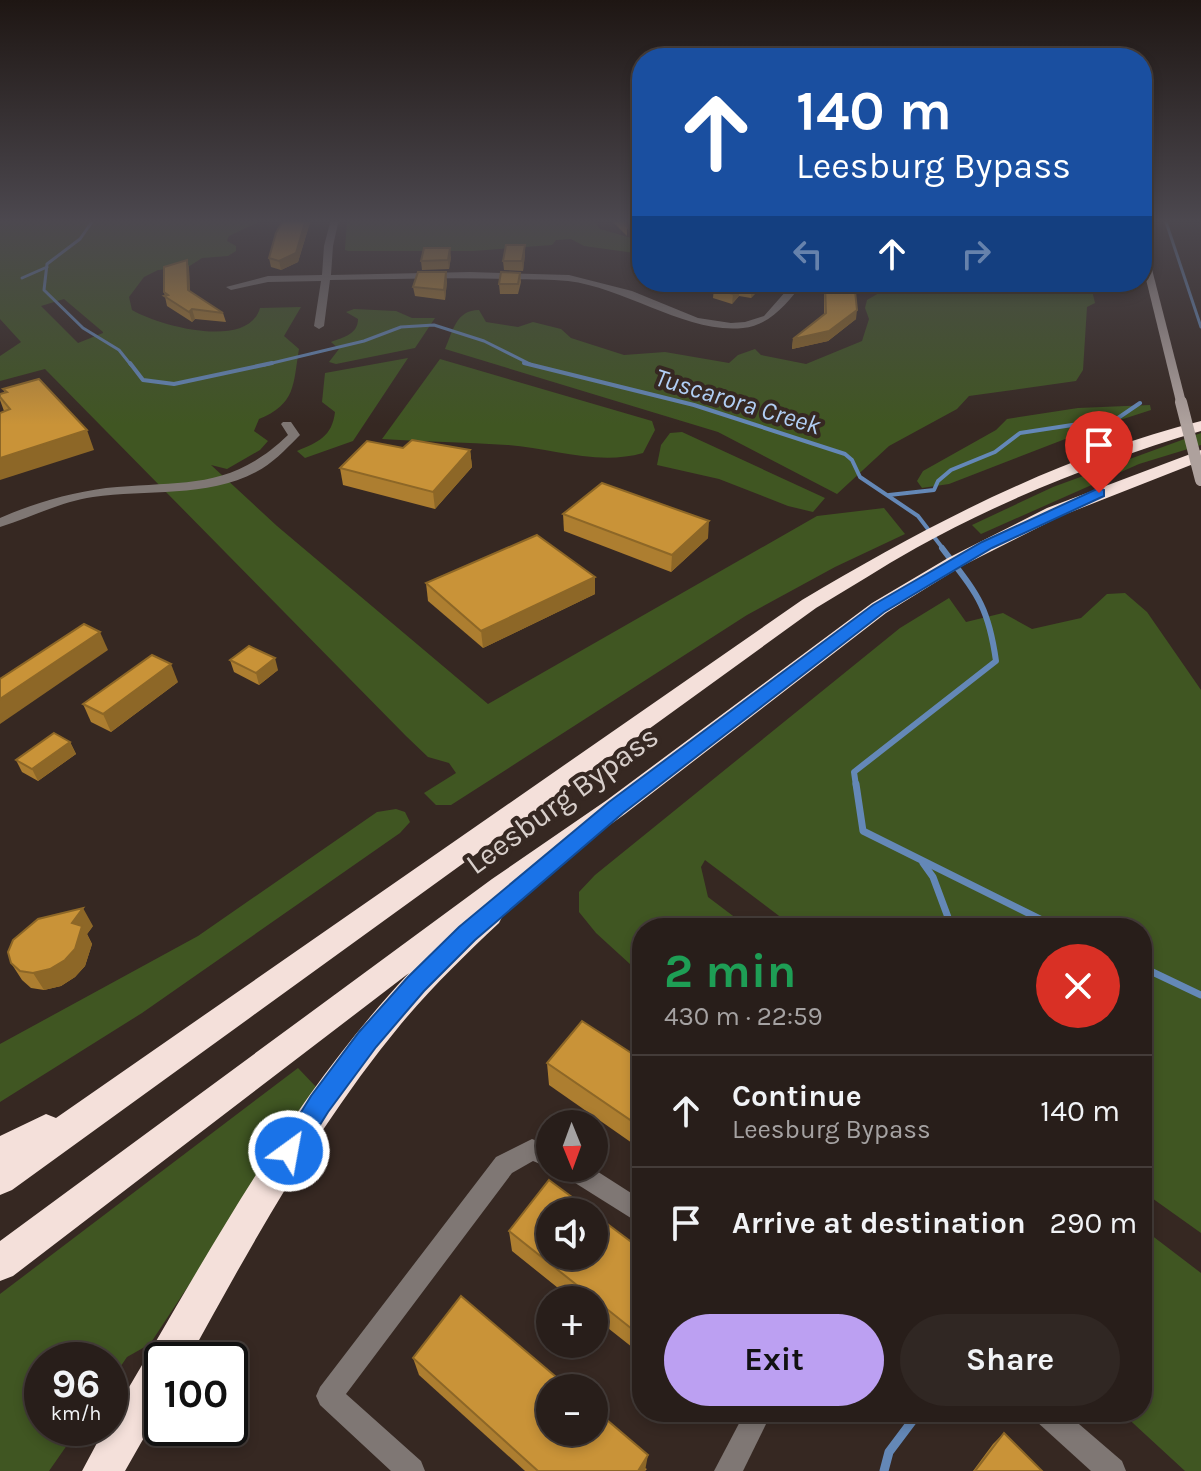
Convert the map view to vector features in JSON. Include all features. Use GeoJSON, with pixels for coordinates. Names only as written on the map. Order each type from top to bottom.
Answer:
{"type":"FeatureCollection","features":[{"type":"Feature","properties":{"kind":"highway","name":"Leesburg Bypass"},"geometry":{"type":"LineString","coordinates":[[0,1178],[809,604],[890,555],[1005,496],[1106,456],[1201,426]]}},
{"type":"Feature","properties":{"kind":"highway","name":"Leesburg Bypass"},"geometry":{"type":"LineString","coordinates":[[0,1263],[502,887],[616,807],[879,608],[987,545],[1099,493],[1201,455]]}},
{"type":"Feature","properties":{"kind":"highway"},"geometry":{"type":"LineString","coordinates":[[177,1342],[245,1222],[319,1104],[368,1040],[416,984],[467,934],[616,807]]}},
{"type":"Feature","properties":{"kind":"highway"},"geometry":{"type":"LineString","coordinates":[[0,1154],[123,1090]]}},
{"type":"Feature","properties":{"kind":"highway"},"geometry":{"type":"LineString","coordinates":[[109,1471],[144,1402]]}},
{"type":"Feature","properties":{"kind":"highway"},"geometry":{"type":"LineString","coordinates":[[102,1471],[141,1407]]}},
{"type":"Feature","properties":{"kind":"main road"},"geometry":{"type":"LineString","coordinates":[[1152,288],[1201,480]]}},
{"type":"Feature","properties":{"kind":"street"},"geometry":{"type":"LineString","coordinates":[[319,326],[324,307],[324,288]]}},
{"type":"Feature","properties":{"kind":"street"},"geometry":{"type":"LineString","coordinates":[[608,288],[629,293],[683,317],[731,326],[767,318],[790,292]]}},
{"type":"Feature","properties":{"kind":"street"},"geometry":{"type":"LineString","coordinates":[[0,523],[74,497],[122,490],[205,486],[233,478],[274,457],[294,435],[287,424]]}},
{"type":"Feature","properties":{"kind":"street"},"geometry":{"type":"LineString","coordinates":[[411,1471],[329,1396],[504,1165],[532,1150],[536,1152]]}},
{"type":"Feature","properties":{"kind":"street"},"geometry":{"type":"LineString","coordinates":[[594,1182],[632,1207]]}},
{"type":"Feature","properties":{"kind":"street"},"geometry":{"type":"LineString","coordinates":[[728,1471],[754,1422]]}},
{"type":"Feature","properties":{"kind":"street"},"geometry":{"type":"LineString","coordinates":[[1056,1422],[1112,1471]]}},
{"type":"Feature","properties":{"kind":"green space"},"geometry":{"type":"Polygon","coordinates":[[[0,288],[136,288],[129,297],[132,310],[161,322],[201,331],[238,329],[252,321],[260,308],[301,307],[284,336],[299,349],[291,392],[280,407],[259,419],[254,431],[268,441],[260,450],[227,469],[211,465],[277,526],[488,704],[817,516],[884,508],[905,534],[835,567],[747,615],[451,805],[436,805],[424,793],[456,773],[449,763],[428,757],[406,736],[45,369],[0,381],[0,356],[21,342],[0,319],[0,288]],[[64,299],[41,306],[78,343],[103,333],[64,299]]]}},
{"type":"Feature","properties":{"kind":"green space"},"geometry":{"type":"Polygon","coordinates":[[[881,292],[1092,292],[1095,303],[1087,307],[1083,370],[1076,381],[969,396],[957,409],[889,446],[837,494],[718,432],[445,349],[460,318],[479,310],[486,322],[518,327],[533,322],[561,329],[571,338],[624,355],[665,352],[729,363],[738,355],[755,349],[761,355],[806,364],[862,341],[869,319],[865,308],[867,300],[881,292]]]}},
{"type":"Feature","properties":{"kind":"green space"},"geometry":{"type":"Polygon","coordinates":[[[354,309],[396,311],[412,318],[435,318],[415,348],[336,364],[329,362],[339,349],[331,342],[356,328],[358,319],[346,312],[354,309]]]}},
{"type":"Feature","properties":{"kind":"green space"},"geometry":{"type":"Polygon","coordinates":[[[408,358],[353,441],[305,458],[297,451],[323,438],[331,427],[335,412],[322,402],[325,373],[408,358]]]}},
{"type":"Feature","properties":{"kind":"green space"},"geometry":{"type":"Polygon","coordinates":[[[440,359],[652,421],[655,430],[643,453],[609,458],[507,445],[382,439],[440,359]]]}},
{"type":"Feature","properties":{"kind":"green space"},"geometry":{"type":"Polygon","coordinates":[[[1150,405],[1151,410],[1086,431],[949,484],[922,488],[917,481],[923,471],[996,430],[1007,419],[1078,408],[1150,405]]]}},
{"type":"Feature","properties":{"kind":"green space"},"geometry":{"type":"Polygon","coordinates":[[[682,432],[825,498],[813,512],[788,506],[719,479],[657,465],[661,445],[670,433],[682,432]]]}},
{"type":"Feature","properties":{"kind":"green space"},"geometry":{"type":"Polygon","coordinates":[[[1201,433],[1201,445],[1139,464],[981,534],[972,525],[1053,487],[1201,433]]]}},
{"type":"Feature","properties":{"kind":"green space"},"geometry":{"type":"Polygon","coordinates":[[[1125,593],[1147,612],[1201,690],[1201,1233],[1152,1198],[1152,918],[782,918],[705,860],[701,867],[708,897],[736,918],[632,918],[632,966],[596,933],[579,912],[579,892],[595,875],[900,628],[949,598],[966,622],[1003,613],[1032,629],[1081,618],[1107,594],[1125,593]]]}},
{"type":"Feature","properties":{"kind":"green space"},"geometry":{"type":"Polygon","coordinates":[[[396,809],[405,812],[410,822],[400,833],[142,1013],[0,1102],[0,1044],[198,936],[377,812],[396,809]]]}},
{"type":"Feature","properties":{"kind":"green space"},"geometry":{"type":"Polygon","coordinates":[[[298,1068],[318,1089],[151,1342],[144,1342],[144,1347],[128,1356],[128,1342],[24,1342],[24,1446],[66,1446],[49,1471],[0,1471],[0,1294],[298,1068]]]}},
{"type":"Feature","properties":{"kind":"green space"},"geometry":{"type":"Polygon","coordinates":[[[1152,1236],[1201,1273],[1201,1471],[1185,1471],[1132,1422],[1152,1422],[1152,1236]]]}},
{"type":"Feature","properties":{"kind":"building"},"geometry":{"type":"Polygon","coordinates":[[[164,288],[188,288],[223,313],[192,309],[189,312],[164,296],[168,295],[164,288]]]}},
{"type":"Feature","properties":{"kind":"building"},"geometry":{"type":"Polygon","coordinates":[[[825,292],[855,292],[857,310],[829,331],[793,339],[826,313],[825,292]]]}},
{"type":"Feature","properties":{"kind":"building"},"geometry":{"type":"Polygon","coordinates":[[[39,379],[87,430],[0,458],[0,413],[10,409],[0,394],[7,392],[3,389],[39,379]]]}},
{"type":"Feature","properties":{"kind":"building"},"geometry":{"type":"Polygon","coordinates":[[[412,440],[470,450],[433,492],[340,468],[367,441],[403,448],[412,440]]]}},
{"type":"Feature","properties":{"kind":"building"},"geometry":{"type":"Polygon","coordinates":[[[602,483],[709,521],[672,555],[563,514],[602,483]]]}},
{"type":"Feature","properties":{"kind":"building"},"geometry":{"type":"Polygon","coordinates":[[[537,535],[595,577],[481,631],[426,583],[537,535]]]}},
{"type":"Feature","properties":{"kind":"building"},"geometry":{"type":"Polygon","coordinates":[[[84,624],[100,632],[0,699],[0,679],[84,624]]]}},
{"type":"Feature","properties":{"kind":"building"},"geometry":{"type":"Polygon","coordinates":[[[249,646],[275,658],[256,673],[230,660],[249,646]]]}},
{"type":"Feature","properties":{"kind":"building"},"geometry":{"type":"Polygon","coordinates":[[[152,655],[171,664],[103,714],[83,704],[152,655]]]}},
{"type":"Feature","properties":{"kind":"building"},"geometry":{"type":"Polygon","coordinates":[[[54,733],[70,742],[32,769],[16,760],[54,733]]]}},
{"type":"Feature","properties":{"kind":"building"},"geometry":{"type":"Polygon","coordinates":[[[83,908],[72,923],[82,926],[75,949],[65,960],[50,969],[33,973],[20,971],[11,963],[8,952],[13,940],[38,919],[83,908]]]}},
{"type":"Feature","properties":{"kind":"building"},"geometry":{"type":"Polygon","coordinates":[[[582,1021],[632,1054],[632,1121],[547,1063],[582,1021]]]}},
{"type":"Feature","properties":{"kind":"building"},"geometry":{"type":"Polygon","coordinates":[[[547,1182],[552,1182],[573,1198],[536,1198],[536,1253],[509,1231],[547,1182]]]}},
{"type":"Feature","properties":{"kind":"building"},"geometry":{"type":"Polygon","coordinates":[[[608,1224],[632,1242],[632,1329],[608,1310],[608,1286],[578,1286],[558,1270],[608,1270],[608,1224]]]}},
{"type":"Feature","properties":{"kind":"building"},"geometry":{"type":"Polygon","coordinates":[[[461,1296],[553,1374],[536,1374],[536,1446],[608,1446],[608,1421],[648,1455],[638,1471],[538,1471],[413,1358],[461,1296]]]}},
{"type":"Feature","properties":{"kind":"building"},"geometry":{"type":"Polygon","coordinates":[[[1004,1433],[1042,1471],[975,1471],[1004,1433]]]}},
{"type":"Feature","properties":{"kind":"waterway","name":"Tuscarora Creek"},"geometry":{"type":"LineString","coordinates":[[44,288],[83,328],[119,350],[131,365]]}},
{"type":"Feature","properties":{"kind":"waterway"},"geometry":{"type":"LineString","coordinates":[[1188,288],[1201,327]]}},
{"type":"Feature","properties":{"kind":"waterway","name":"Tuscarora Creek"},"geometry":{"type":"LineString","coordinates":[[264,365],[364,341],[401,327],[434,325],[484,341],[532,365]]}},
{"type":"Feature","properties":{"kind":"waterway","name":"Tuscarora Creek"},"geometry":{"type":"LineString","coordinates":[[130,363],[143,380],[174,384],[272,363]]}},
{"type":"Feature","properties":{"kind":"waterway","name":"Tuscarora Creek"},"geometry":{"type":"LineString","coordinates":[[524,363],[532,365]]}},
{"type":"Feature","properties":{"kind":"waterway","name":"Tuscarora Creek"},"geometry":{"type":"LineString","coordinates":[[532,365],[694,405],[845,454],[852,460],[860,477],[918,516],[944,550]]}},
{"type":"Feature","properties":{"kind":"waterway"},"geometry":{"type":"LineString","coordinates":[[889,495],[934,490],[938,481],[951,470],[995,452],[1020,433],[1118,418],[1140,403]]}},
{"type":"Feature","properties":{"kind":"waterway","name":"Tuscarora Creek"},"geometry":{"type":"LineString","coordinates":[[856,786],[854,772],[996,661],[989,626],[979,600],[942,548]]}},
{"type":"Feature","properties":{"kind":"waterway","name":"Tuscarora Creek"},"geometry":{"type":"LineString","coordinates":[[856,784],[863,831],[1038,918]]}},
{"type":"Feature","properties":{"kind":"waterway"},"geometry":{"type":"LineString","coordinates":[[923,863],[933,877],[948,918]]}},
{"type":"Feature","properties":{"kind":"waterway","name":"Tuscarora Creek"},"geometry":{"type":"LineString","coordinates":[[1152,972],[1201,995]]}},
{"type":"Feature","properties":{"kind":"waterway"},"geometry":{"type":"LineString","coordinates":[[884,1471],[889,1452],[912,1422]]}},
{"type":"Feature","properties":{"kind":"route"},"geometry":{"type":"LineString","coordinates":[[289,1151],[319,1104],[416,984],[467,934],[616,807],[879,608],[987,545],[1099,493]]}}]}
